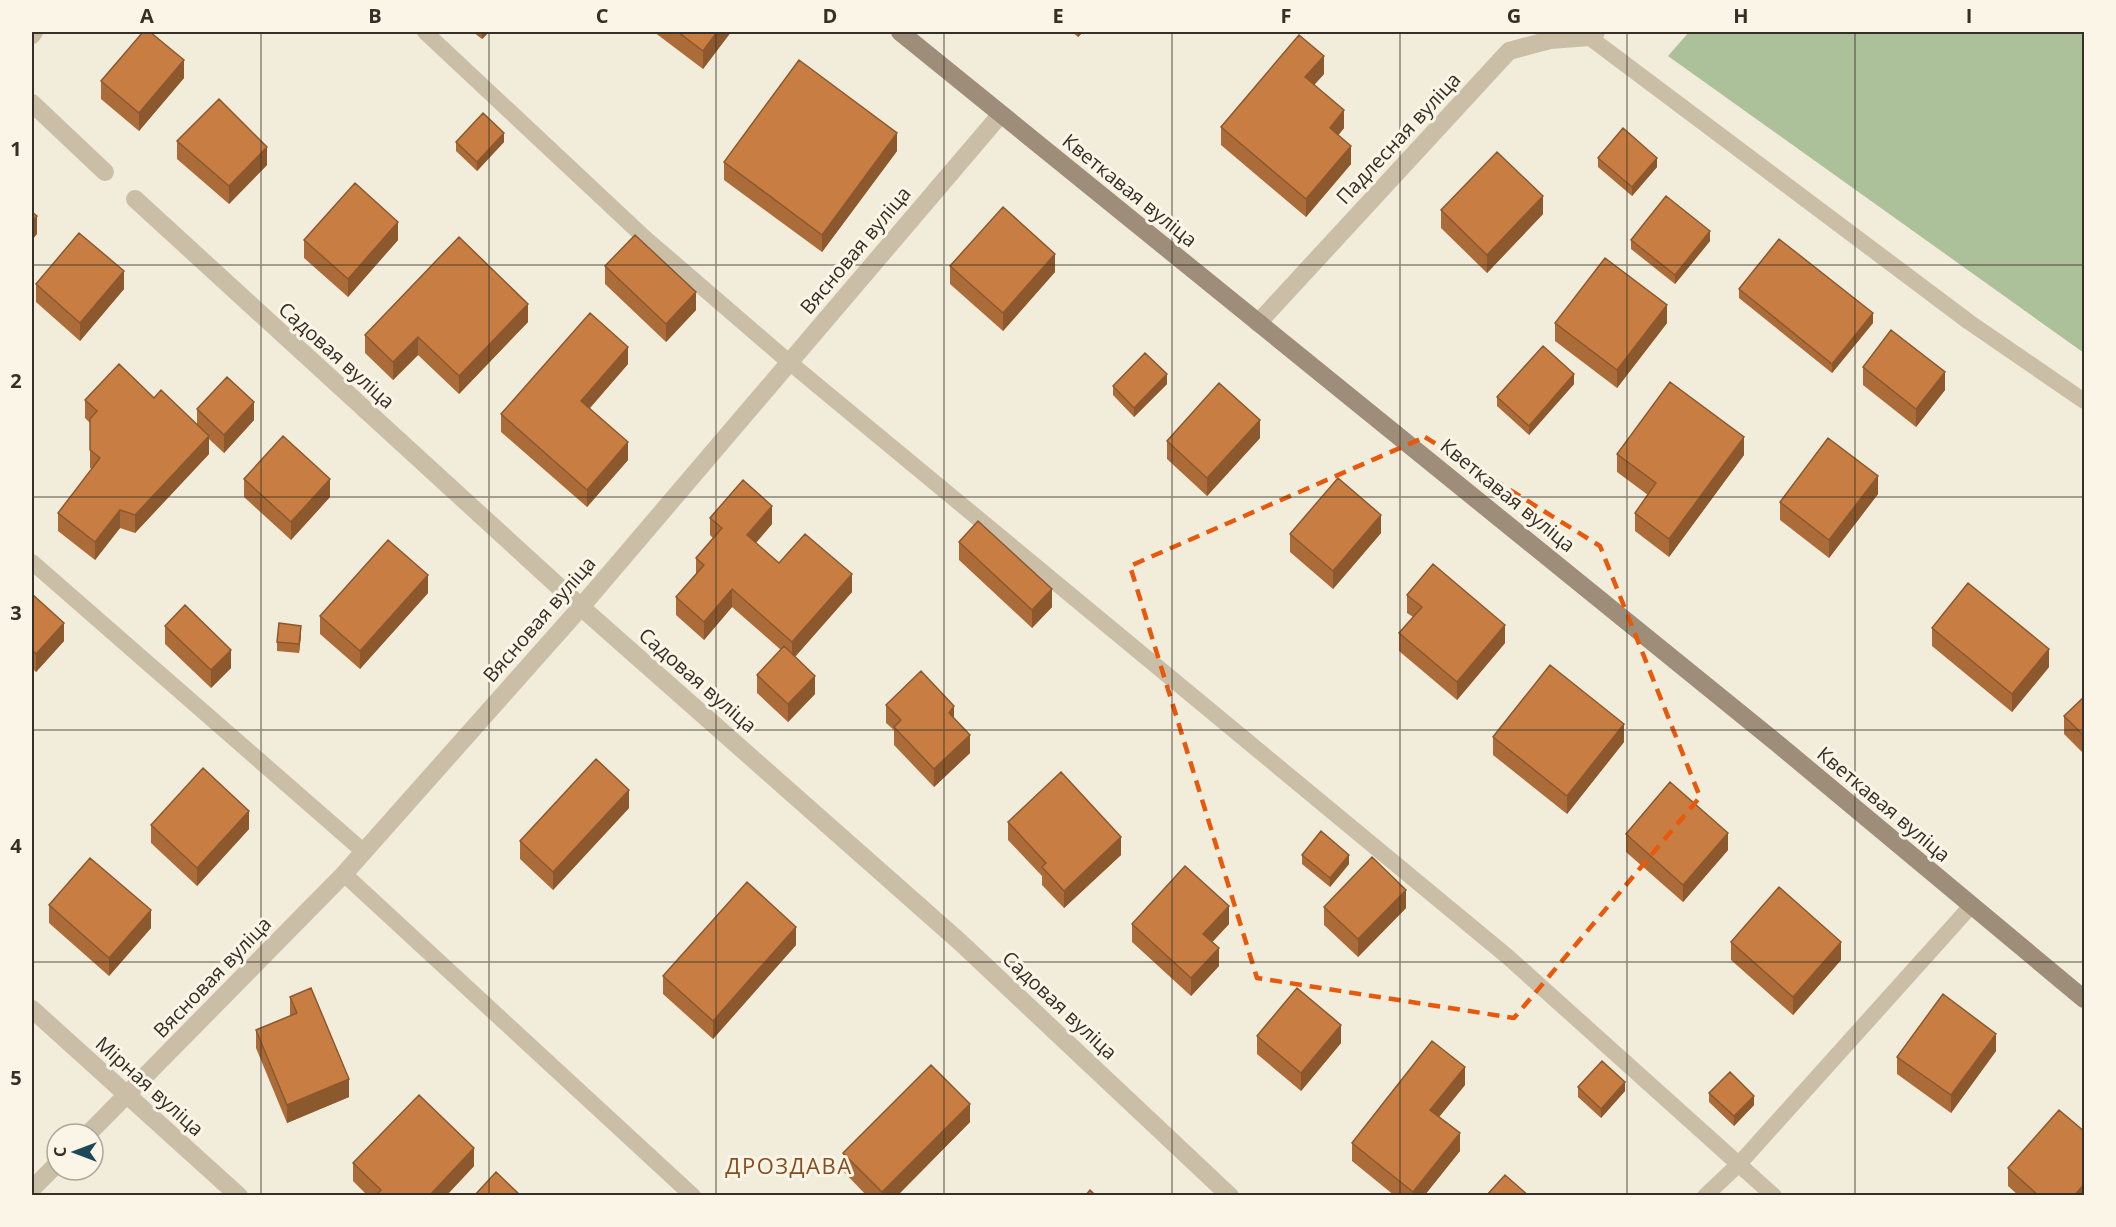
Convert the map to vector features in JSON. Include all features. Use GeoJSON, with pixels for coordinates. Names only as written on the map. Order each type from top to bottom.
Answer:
{"type":"FeatureCollection","features":[{"type":"Feature","properties":{"kind":"street","name":"Кветкавая вуліца"},"geometry":{"type":"LineString","coordinates":[[900,32],[1769,736],[2085,999]]}},
{"type":"Feature","properties":{"kind":"street","name":"Падлесная вуліца"},"geometry":{"type":"LineString","coordinates":[[1258,323],[1509,51],[1545,36],[1593,34]]}},
{"type":"Feature","properties":{"kind":"street"},"geometry":{"type":"LineString","coordinates":[[32,104],[105,172]]}},
{"type":"Feature","properties":{"kind":"street","name":"Вясновая вуліца"},"geometry":{"type":"LineString","coordinates":[[100,1122],[344,874],[581,607],[1000,114]]}},
{"type":"Feature","properties":{"kind":"street","name":"Садовая вуліца"},"geometry":{"type":"LineString","coordinates":[[135,199],[581,607],[960,942],[1230,1196]]}},
{"type":"Feature","properties":{"kind":"street","name":"Мірная вуліца"},"geometry":{"type":"LineString","coordinates":[[32,1009],[238,1196]]}},
{"type":"Feature","properties":{"kind":"street"},"geometry":{"type":"LineString","coordinates":[[32,1189],[45,1176]]}},
{"type":"Feature","properties":{"kind":"lane"},"geometry":{"type":"LineString","coordinates":[[425,32],[645,238],[789,362],[1508,957],[1774,1196]]}},
{"type":"Feature","properties":{"kind":"lane"},"geometry":{"type":"LineString","coordinates":[[1593,34],[1959,315],[2085,401]]}},
{"type":"Feature","properties":{"kind":"lane"},"geometry":{"type":"LineString","coordinates":[[32,562],[363,851]]}},
{"type":"Feature","properties":{"kind":"lane"},"geometry":{"type":"LineString","coordinates":[[344,874],[693,1196]]}},
{"type":"Feature","properties":{"kind":"lane"},"geometry":{"type":"LineString","coordinates":[[1706,1196],[1738,1164],[1971,906]]}},
{"type":"Feature","properties":{"kind":"highlighted area"},"geometry":{"type":"Polygon","coordinates":[[[1425,437],[1600,546],[1700,797],[1514,1018],[1257,978],[1130,566],[1425,437]]]}},
{"type":"Feature","properties":{"kind":"green space"},"geometry":{"type":"Polygon","coordinates":[[[1689,32],[2084,32],[2084,353],[1668,56],[1689,32]]]}},
{"type":"Feature","properties":{"kind":"building"},"geometry":{"type":"Polygon","coordinates":[[[143,32],[150,32],[184,60],[139,113],[101,81],[143,32]]]}},
{"type":"Feature","properties":{"kind":"building"},"geometry":{"type":"Polygon","coordinates":[[[678,32],[717,32],[703,51],[678,32]]]}},
{"type":"Feature","properties":{"kind":"building"},"geometry":{"type":"Polygon","coordinates":[[[1299,35],[1324,56],[1305,77],[1344,110],[1330,128],[1351,146],[1306,199],[1221,127],[1299,35]]]}},
{"type":"Feature","properties":{"kind":"building"},"geometry":{"type":"Polygon","coordinates":[[[799,60],[897,133],[822,235],[724,162],[799,60]]]}},
{"type":"Feature","properties":{"kind":"building"},"geometry":{"type":"Polygon","coordinates":[[[219,99],[267,147],[229,186],[177,141],[219,99]]]}},
{"type":"Feature","properties":{"kind":"building"},"geometry":{"type":"Polygon","coordinates":[[[483,113],[504,133],[477,162],[456,142],[483,113]]]}},
{"type":"Feature","properties":{"kind":"building"},"geometry":{"type":"Polygon","coordinates":[[[1623,128],[1657,158],[1632,187],[1598,158],[1623,128]]]}},
{"type":"Feature","properties":{"kind":"building"},"geometry":{"type":"Polygon","coordinates":[[[1497,152],[1543,196],[1487,255],[1441,210],[1497,152]]]}},
{"type":"Feature","properties":{"kind":"building"},"geometry":{"type":"Polygon","coordinates":[[[355,183],[398,222],[348,279],[304,240],[355,183]]]}},
{"type":"Feature","properties":{"kind":"building"},"geometry":{"type":"Polygon","coordinates":[[[1666,196],[1710,231],[1675,275],[1631,240],[1666,196]]]}},
{"type":"Feature","properties":{"kind":"building"},"geometry":{"type":"Polygon","coordinates":[[[1003,207],[1055,254],[1003,313],[950,266],[1003,207]]]}},
{"type":"Feature","properties":{"kind":"building"},"geometry":{"type":"Polygon","coordinates":[[[32,212],[37,216],[32,222],[32,212]]]}},
{"type":"Feature","properties":{"kind":"building"},"geometry":{"type":"Polygon","coordinates":[[[79,233],[124,271],[80,323],[36,284],[79,233]]]}},
{"type":"Feature","properties":{"kind":"building"},"geometry":{"type":"Polygon","coordinates":[[[635,235],[696,292],[666,324],[605,266],[635,235]]]}},
{"type":"Feature","properties":{"kind":"building"},"geometry":{"type":"Polygon","coordinates":[[[459,237],[528,304],[459,376],[418,337],[393,362],[365,335],[459,237]]]}},
{"type":"Feature","properties":{"kind":"building"},"geometry":{"type":"Polygon","coordinates":[[[1779,239],[1873,313],[1832,364],[1739,289],[1779,239]]]}},
{"type":"Feature","properties":{"kind":"building"},"geometry":{"type":"Polygon","coordinates":[[[1605,258],[1667,305],[1617,370],[1555,323],[1605,258]]]}},
{"type":"Feature","properties":{"kind":"building"},"geometry":{"type":"Polygon","coordinates":[[[590,313],[628,347],[581,401],[628,442],[587,490],[501,414],[590,313]]]}},
{"type":"Feature","properties":{"kind":"building"},"geometry":{"type":"Polygon","coordinates":[[[1891,330],[1945,372],[1916,409],[1863,367],[1891,330]]]}},
{"type":"Feature","properties":{"kind":"building"},"geometry":{"type":"Polygon","coordinates":[[[1543,346],[1574,374],[1529,426],[1497,397],[1543,346]]]}},
{"type":"Feature","properties":{"kind":"building"},"geometry":{"type":"Polygon","coordinates":[[[1145,353],[1167,374],[1134,408],[1113,386],[1145,353]]]}},
{"type":"Feature","properties":{"kind":"building"},"geometry":{"type":"Polygon","coordinates":[[[119,364],[154,398],[161,390],[209,436],[135,515],[120,510],[95,542],[58,513],[100,458],[90,450],[90,419],[97,411],[85,400],[119,364]]]}},
{"type":"Feature","properties":{"kind":"building"},"geometry":{"type":"Polygon","coordinates":[[[227,377],[254,402],[224,435],[197,409],[227,377]]]}},
{"type":"Feature","properties":{"kind":"building"},"geometry":{"type":"Polygon","coordinates":[[[1670,382],[1744,437],[1669,539],[1635,513],[1656,483],[1617,454],[1670,382]]]}},
{"type":"Feature","properties":{"kind":"building"},"geometry":{"type":"Polygon","coordinates":[[[1219,383],[1260,420],[1207,478],[1167,441],[1219,383]]]}},
{"type":"Feature","properties":{"kind":"building"},"geometry":{"type":"Polygon","coordinates":[[[283,436],[330,479],[291,522],[244,479],[283,436]]]}},
{"type":"Feature","properties":{"kind":"building"},"geometry":{"type":"Polygon","coordinates":[[[1828,438],[1878,476],[1829,540],[1780,502],[1828,438]]]}},
{"type":"Feature","properties":{"kind":"building"},"geometry":{"type":"Polygon","coordinates":[[[1338,478],[1381,515],[1333,571],[1290,534],[1338,478]]]}},
{"type":"Feature","properties":{"kind":"building"},"geometry":{"type":"Polygon","coordinates":[[[743,480],[772,506],[747,535],[779,563],[805,534],[852,574],[792,642],[732,589],[704,622],[676,597],[704,565],[696,558],[722,528],[710,518],[743,480]]]}},
{"type":"Feature","properties":{"kind":"building"},"geometry":{"type":"Polygon","coordinates":[[[978,521],[1052,589],[1032,610],[959,542],[978,521]]]}},
{"type":"Feature","properties":{"kind":"building"},"geometry":{"type":"Polygon","coordinates":[[[388,540],[428,575],[360,651],[320,616],[388,540]]]}},
{"type":"Feature","properties":{"kind":"building"},"geometry":{"type":"Polygon","coordinates":[[[1433,564],[1505,625],[1457,682],[1399,633],[1422,607],[1407,595],[1433,564]]]}},
{"type":"Feature","properties":{"kind":"building"},"geometry":{"type":"Polygon","coordinates":[[[1968,583],[2049,649],[2012,694],[1932,628],[1968,583]]]}},
{"type":"Feature","properties":{"kind":"building"},"geometry":{"type":"Polygon","coordinates":[[[32,594],[64,623],[36,654],[32,650],[32,594]]]}},
{"type":"Feature","properties":{"kind":"building"},"geometry":{"type":"Polygon","coordinates":[[[185,605],[231,650],[211,670],[165,626],[185,605]]]}},
{"type":"Feature","properties":{"kind":"building"},"geometry":{"type":"Polygon","coordinates":[[[279,623],[301,626],[299,644],[277,642],[279,623]]]}},
{"type":"Feature","properties":{"kind":"building"},"geometry":{"type":"Polygon","coordinates":[[[784,646],[815,676],[788,704],[757,675],[784,646]]]}},
{"type":"Feature","properties":{"kind":"building"},"geometry":{"type":"Polygon","coordinates":[[[1550,665],[1624,724],[1567,796],[1493,737],[1550,665]]]}},
{"type":"Feature","properties":{"kind":"building"},"geometry":{"type":"Polygon","coordinates":[[[921,671],[954,706],[949,713],[970,735],[934,769],[894,727],[901,720],[886,705],[921,671]]]}},
{"type":"Feature","properties":{"kind":"building"},"geometry":{"type":"Polygon","coordinates":[[[2085,696],[2085,737],[2064,716],[2085,696]]]}},
{"type":"Feature","properties":{"kind":"building"},"geometry":{"type":"Polygon","coordinates":[[[596,759],[629,790],[553,872],[520,841],[596,759]]]}},
{"type":"Feature","properties":{"kind":"building"},"geometry":{"type":"Polygon","coordinates":[[[203,768],[249,811],[197,868],[151,825],[203,768]]]}},
{"type":"Feature","properties":{"kind":"building"},"geometry":{"type":"Polygon","coordinates":[[[1061,772],[1121,837],[1064,891],[1042,867],[1046,863],[1008,822],[1061,772]]]}},
{"type":"Feature","properties":{"kind":"building"},"geometry":{"type":"Polygon","coordinates":[[[1670,782],[1728,833],[1683,885],[1626,834],[1670,782]]]}},
{"type":"Feature","properties":{"kind":"building"},"geometry":{"type":"Polygon","coordinates":[[[1321,831],[1349,855],[1330,878],[1302,855],[1321,831]]]}},
{"type":"Feature","properties":{"kind":"building"},"geometry":{"type":"Polygon","coordinates":[[[1372,857],[1406,890],[1358,939],[1324,907],[1372,857]]]}},
{"type":"Feature","properties":{"kind":"building"},"geometry":{"type":"Polygon","coordinates":[[[90,858],[151,910],[109,958],[49,905],[90,858]]]}},
{"type":"Feature","properties":{"kind":"building"},"geometry":{"type":"Polygon","coordinates":[[[1185,866],[1229,906],[1203,934],[1219,948],[1191,978],[1132,924],[1185,866]]]}},
{"type":"Feature","properties":{"kind":"building"},"geometry":{"type":"Polygon","coordinates":[[[747,882],[796,927],[713,1021],[663,976],[747,882]]]}},
{"type":"Feature","properties":{"kind":"building"},"geometry":{"type":"Polygon","coordinates":[[[1779,887],[1841,942],[1793,997],[1731,942],[1779,887]]]}},
{"type":"Feature","properties":{"kind":"building"},"geometry":{"type":"Polygon","coordinates":[[[311,988],[349,1079],[287,1105],[256,1030],[297,1013],[290,997],[311,988]]]}},
{"type":"Feature","properties":{"kind":"building"},"geometry":{"type":"Polygon","coordinates":[[[1297,988],[1341,1025],[1301,1073],[1257,1036],[1297,988]]]}},
{"type":"Feature","properties":{"kind":"building"},"geometry":{"type":"Polygon","coordinates":[[[1943,994],[1996,1034],[1951,1095],[1897,1057],[1943,994]]]}},
{"type":"Feature","properties":{"kind":"building"},"geometry":{"type":"Polygon","coordinates":[[[1432,1041],[1465,1067],[1430,1110],[1460,1133],[1413,1192],[1352,1143],[1432,1041]]]}},
{"type":"Feature","properties":{"kind":"building"},"geometry":{"type":"Polygon","coordinates":[[[1602,1061],[1625,1082],[1601,1109],[1578,1087],[1602,1061]]]}},
{"type":"Feature","properties":{"kind":"building"},"geometry":{"type":"Polygon","coordinates":[[[931,1065],[970,1104],[882,1192],[843,1153],[931,1065]]]}},
{"type":"Feature","properties":{"kind":"building"},"geometry":{"type":"Polygon","coordinates":[[[1730,1072],[1754,1096],[1734,1116],[1709,1093],[1730,1072]]]}},
{"type":"Feature","properties":{"kind":"building"},"geometry":{"type":"Polygon","coordinates":[[[419,1095],[474,1148],[429,1196],[375,1196],[381,1190],[353,1163],[419,1095]]]}},
{"type":"Feature","properties":{"kind":"building"},"geometry":{"type":"Polygon","coordinates":[[[2059,1110],[2085,1132],[2085,1183],[2074,1196],[2039,1196],[2008,1168],[2059,1110]]]}},
{"type":"Feature","properties":{"kind":"building"},"geometry":{"type":"Polygon","coordinates":[[[496,1172],[521,1196],[474,1196],[496,1172]]]}},
{"type":"Feature","properties":{"kind":"building"},"geometry":{"type":"Polygon","coordinates":[[[1505,1175],[1529,1196],[1486,1196],[1505,1175]]]}},
{"type":"Feature","properties":{"kind":"building"},"geometry":{"type":"Polygon","coordinates":[[[1090,1190],[1096,1196],[1085,1196],[1090,1190]]]}},
{"type":"Feature","properties":{"kind":"district","name":"ДРОЗДАВА"},"geometry":{"type":"Point","coordinates":[789,1165]}}]}
